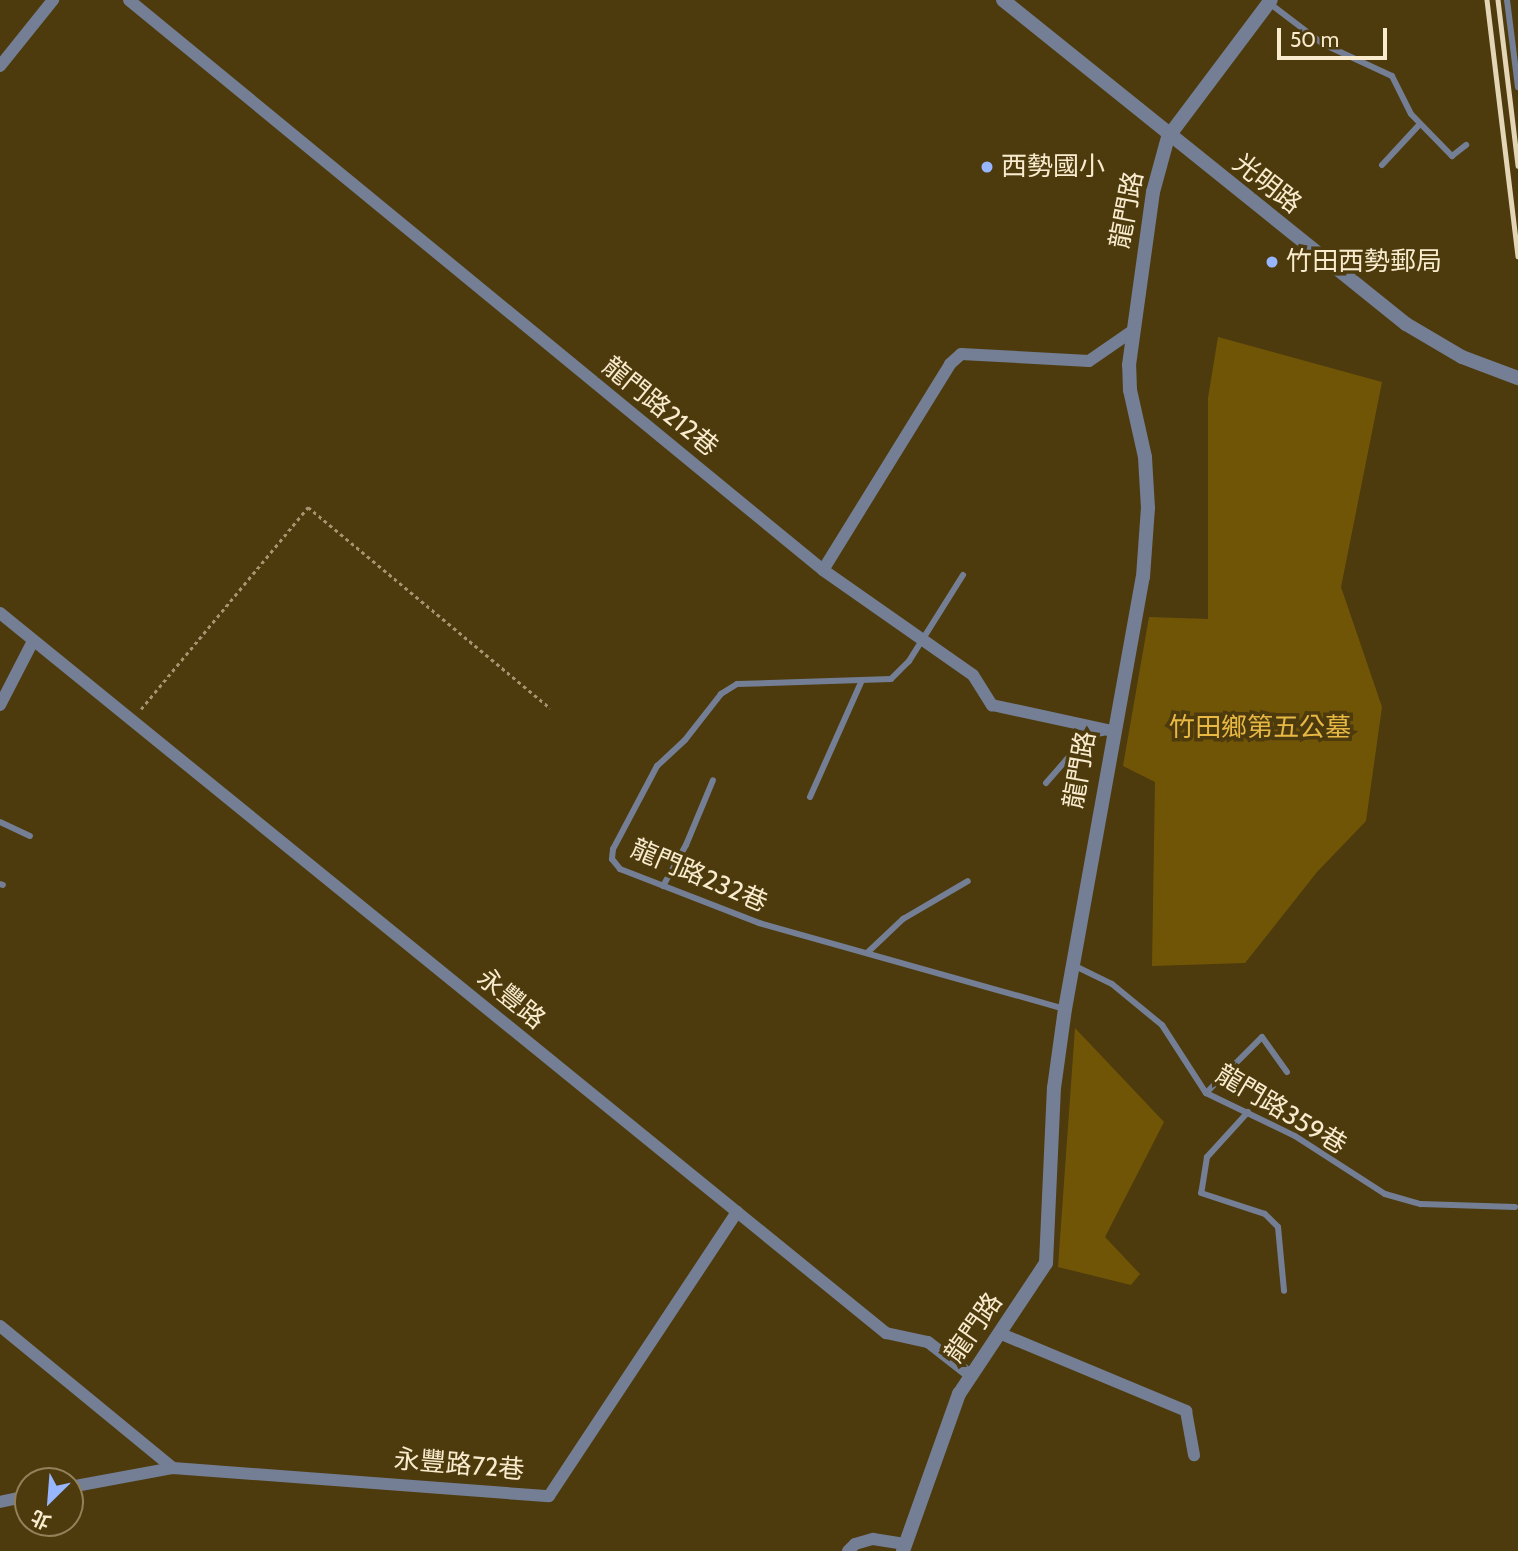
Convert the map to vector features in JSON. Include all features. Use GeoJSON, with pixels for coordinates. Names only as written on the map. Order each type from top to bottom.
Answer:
{"type":"FeatureCollection","features":[{"type":"Feature","properties":{"kind":"street"},"geometry":{"type":"LineString","coordinates":[[0,66],[53,0]]}},
{"type":"Feature","properties":{"kind":"street","name":"龍門路212巷"},"geometry":{"type":"LineString","coordinates":[[129,0],[823,570],[923,637],[973,675],[992,705],[1112,731]]}},
{"type":"Feature","properties":{"kind":"street","name":"光明路"},"geometry":{"type":"LineString","coordinates":[[1003,0],[1168,137],[1406,324],[1462,357],[1518,378]]}},
{"type":"Feature","properties":{"kind":"street","name":"龍門路"},"geometry":{"type":"LineString","coordinates":[[904,1548],[943,1431],[970,1374],[1040,1273],[1050,1243],[1054,1088],[1071,965],[1112,731],[1143,577],[1148,508],[1145,457],[1130,390],[1131,332],[1153,192],[1168,137],[1270,1]]}},
{"type":"Feature","properties":{"kind":"street"},"geometry":{"type":"LineString","coordinates":[[823,570],[950,364],[961,354],[1089,361],[1131,332]]}},
{"type":"Feature","properties":{"kind":"street","name":"永豐路"},"geometry":{"type":"LineString","coordinates":[[0,613],[886,1333],[928,1342],[970,1374]]}},
{"type":"Feature","properties":{"kind":"street"},"geometry":{"type":"LineString","coordinates":[[0,705],[33,641]]}},
{"type":"Feature","properties":{"kind":"street","name":"永豐路72巷"},"geometry":{"type":"LineString","coordinates":[[84,1484],[173,1468],[549,1496],[737,1212]]}},
{"type":"Feature","properties":{"kind":"street"},"geometry":{"type":"LineString","coordinates":[[0,1326],[173,1468]]}},
{"type":"Feature","properties":{"kind":"street"},"geometry":{"type":"LineString","coordinates":[[999,1333],[1186,1411],[1194,1455]]}},
{"type":"Feature","properties":{"kind":"street"},"geometry":{"type":"LineString","coordinates":[[848,1551],[855,1544],[873,1539],[904,1548]]}},
{"type":"Feature","properties":{"kind":"lane"},"geometry":{"type":"LineString","coordinates":[[1507,0],[1518,84]]}},
{"type":"Feature","properties":{"kind":"lane"},"geometry":{"type":"LineString","coordinates":[[1270,1],[1323,44],[1392,76],[1420,124],[1452,156],[1466,145]]}},
{"type":"Feature","properties":{"kind":"lane"},"geometry":{"type":"LineString","coordinates":[[1382,165],[1420,124]]}},
{"type":"Feature","properties":{"kind":"lane","name":"龍門路232巷"},"geometry":{"type":"LineString","coordinates":[[963,575],[900,673],[891,679],[737,684],[721,694],[685,740],[657,766],[613,849],[612,859],[620,869],[759,923],[1065,1009]]}},
{"type":"Feature","properties":{"kind":"lane"},"geometry":{"type":"LineString","coordinates":[[810,797],[862,680]]}},
{"type":"Feature","properties":{"kind":"lane"},"geometry":{"type":"LineString","coordinates":[[1045,783],[1088,735],[1112,731]]}},
{"type":"Feature","properties":{"kind":"lane"},"geometry":{"type":"LineString","coordinates":[[663,886],[686,845],[713,780]]}},
{"type":"Feature","properties":{"kind":"lane"},"geometry":{"type":"LineString","coordinates":[[0,822],[30,836]]}},
{"type":"Feature","properties":{"kind":"lane"},"geometry":{"type":"LineString","coordinates":[[867,953],[903,919],[968,881]]}},
{"type":"Feature","properties":{"kind":"lane","name":"龍門路359巷"},"geometry":{"type":"LineString","coordinates":[[1071,965],[1112,985],[1162,1025],[1206,1093],[1295,1136],[1385,1194],[1421,1204],[1517,1208]]}},
{"type":"Feature","properties":{"kind":"lane"},"geometry":{"type":"LineString","coordinates":[[1206,1093],[1262,1037],[1287,1072]]}},
{"type":"Feature","properties":{"kind":"lane"},"geometry":{"type":"LineString","coordinates":[[1248,1112],[1207,1157],[1201,1193],[1265,1214],[1279,1227],[1284,1290]]}},
{"type":"Feature","properties":{"kind":"path"},"geometry":{"type":"LineString","coordinates":[[132,720],[308,507],[550,708]]}},
{"type":"Feature","properties":{"kind":"green space","name":"竹田鄉第五公墓"},"geometry":{"type":"Polygon","coordinates":[[[1218,337],[1382,382],[1341,587],[1382,707],[1366,821],[1317,872],[1245,963],[1152,966],[1155,782],[1123,766],[1149,617],[1208,619],[1208,398],[1218,337]]]}},
{"type":"Feature","properties":{"kind":"green space"},"geometry":{"type":"Polygon","coordinates":[[[1075,1028],[1164,1122],[1105,1237],[1140,1274],[1131,1285],[1058,1267],[1075,1028]]]}},
{"type":"Feature","properties":{"kind":"railway"},"geometry":{"type":"LineString","coordinates":[[1487,0],[1518,256]]}},
{"type":"Feature","properties":{"kind":"railway"},"geometry":{"type":"LineString","coordinates":[[1498,0],[1518,166]]}},
{"type":"Feature","properties":{"kind":"place","name":"西勢國小"},"geometry":{"type":"Point","coordinates":[987,167]}},
{"type":"Feature","properties":{"kind":"place","name":"竹田西勢郵局"},"geometry":{"type":"Point","coordinates":[1272,262]}}]}
